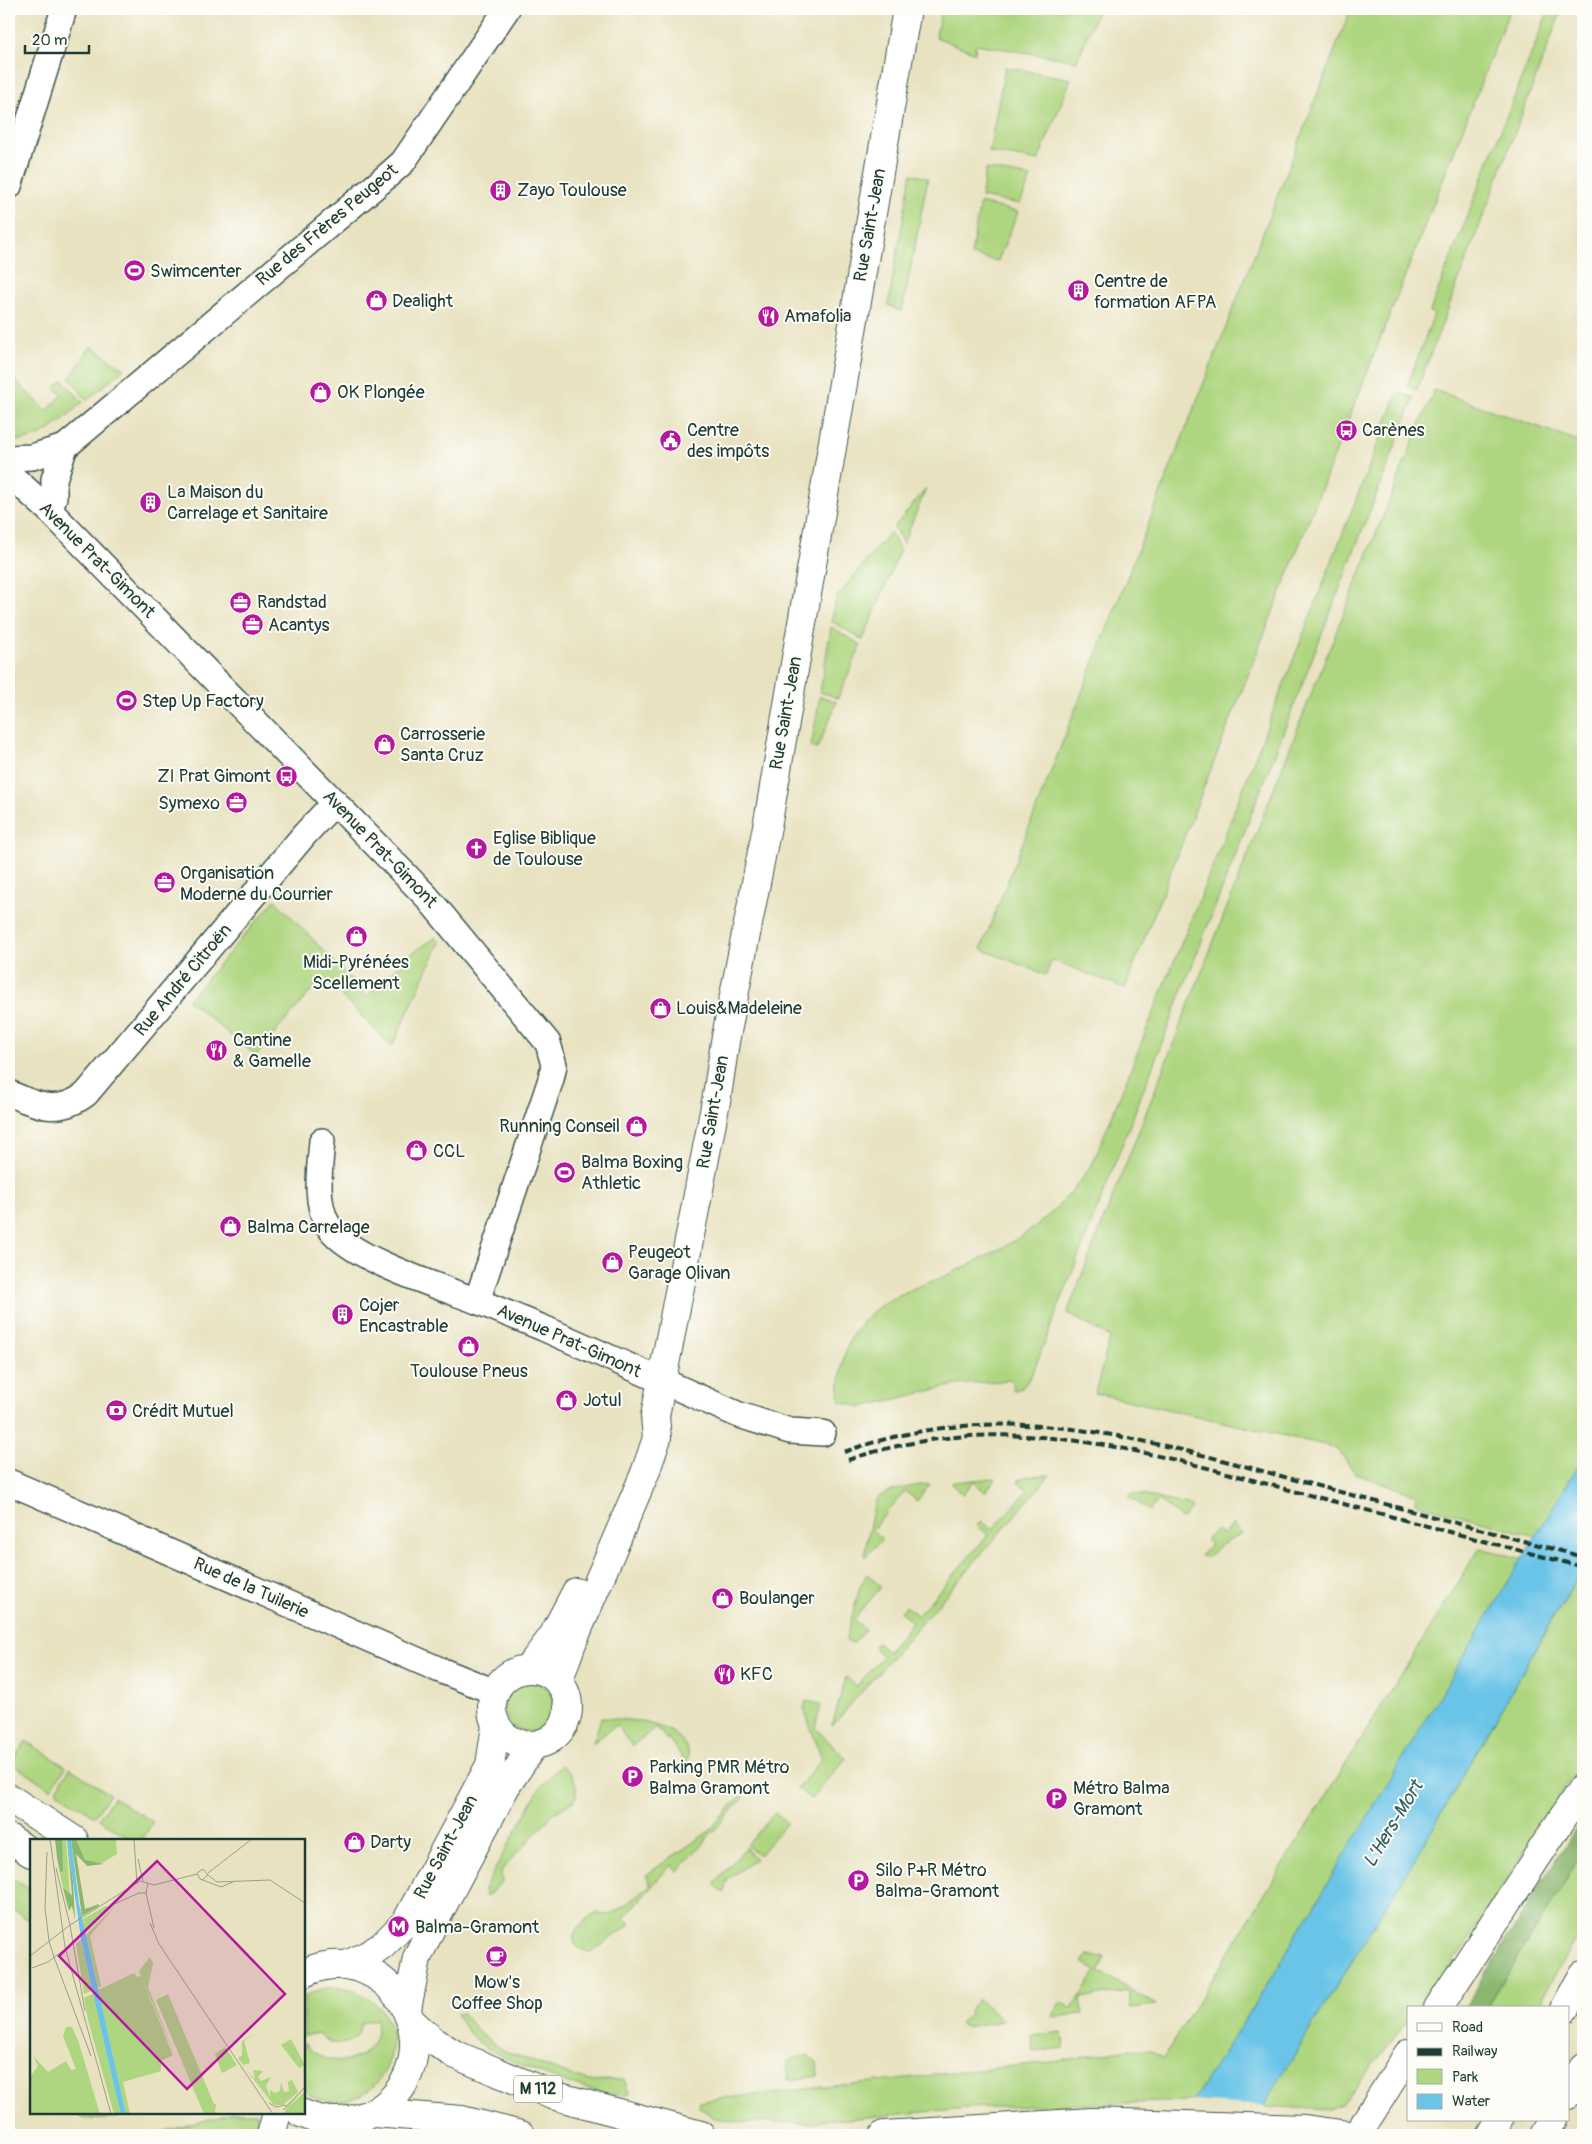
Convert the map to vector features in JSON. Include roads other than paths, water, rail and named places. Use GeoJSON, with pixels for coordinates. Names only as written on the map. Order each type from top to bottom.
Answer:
{"type":"FeatureCollection","features":[{"type":"Feature","properties":{"kind":"main road","name":"Rue Saint-Jean"},"geometry":{"type":"LineString","coordinates":[[558,1682],[572,1643],[645,1473],[657,1438],[655,1416],[769,816],[907,9]]}},
{"type":"Feature","properties":{"kind":"main road","name":"Rue Saint-Jean"},"geometry":{"type":"LineString","coordinates":[[528,1669],[553,1636],[567,1611],[611,1512],[642,1433],[655,1416]]}},
{"type":"Feature","properties":{"kind":"main road"},"geometry":{"type":"LineString","coordinates":[[528,1669],[545,1672],[558,1682],[566,1694],[568,1708],[562,1729],[554,1737],[544,1743],[533,1746],[511,1741],[503,1735],[496,1726],[492,1715],[494,1692],[500,1683],[508,1676],[528,1669]]}},
{"type":"Feature","properties":{"kind":"main road","name":"Rue Saint-Jean"},"geometry":{"type":"LineString","coordinates":[[344,1966],[382,1946],[406,1922],[490,1764],[496,1726]]}},
{"type":"Feature","properties":{"kind":"main road","name":"Rue Saint-Jean"},"geometry":{"type":"LineString","coordinates":[[409,2015],[417,1958],[506,1786],[533,1746]]}},
{"type":"Feature","properties":{"kind":"main road"},"geometry":{"type":"LineString","coordinates":[[1439,2006],[1583,1788]]}},
{"type":"Feature","properties":{"kind":"main road"},"geometry":{"type":"LineString","coordinates":[[9,1798],[72,1839]]}},
{"type":"Feature","properties":{"kind":"main road"},"geometry":{"type":"LineString","coordinates":[[9,1838],[30,1852]]}},
{"type":"Feature","properties":{"kind":"main road"},"geometry":{"type":"LineString","coordinates":[[305,1971],[325,1966],[360,1968],[396,1993],[409,2015],[415,2047],[409,2074],[400,2089],[388,2102],[356,2123]]}},
{"type":"Feature","properties":{"kind":"main road"},"geometry":{"type":"LineString","coordinates":[[1566,2006],[1583,1975]]}},
{"type":"Feature","properties":{"kind":"main road","name":"M 112"},"geometry":{"type":"LineString","coordinates":[[409,2015],[432,2040],[454,2054],[552,2095],[701,2135]]}},
{"type":"Feature","properties":{"kind":"main road"},"geometry":{"type":"LineString","coordinates":[[1359,2135],[1373,2108],[1407,2056]]}},
{"type":"Feature","properties":{"kind":"main road"},"geometry":{"type":"LineString","coordinates":[[1570,2091],[1583,2068]]}},
{"type":"Feature","properties":{"kind":"main road"},"geometry":{"type":"LineString","coordinates":[[271,2135],[277,2114]]}},
{"type":"Feature","properties":{"kind":"main road"},"geometry":{"type":"LineString","coordinates":[[304,2114],[323,2120],[356,2123],[462,2120],[521,2135]]}},
{"type":"Feature","properties":{"kind":"main road"},"geometry":{"type":"LineString","coordinates":[[884,2135],[1092,2122],[1305,2129],[1348,2135]]}},
{"type":"Feature","properties":{"kind":"main road"},"geometry":{"type":"LineString","coordinates":[[1490,2135],[1498,2122]]}},
{"type":"Feature","properties":{"kind":"main road"},"geometry":{"type":"LineString","coordinates":[[1544,2135],[1552,2122]]}},
{"type":"Feature","properties":{"kind":"street"},"geometry":{"type":"LineString","coordinates":[[9,186],[64,9]]}},
{"type":"Feature","properties":{"kind":"street","name":"Rue des Frères Peugeot"},"geometry":{"type":"LineString","coordinates":[[9,458],[32,457],[65,447],[403,162],[507,9]]}},
{"type":"Feature","properties":{"kind":"street"},"geometry":{"type":"LineString","coordinates":[[50,511],[54,497],[54,479],[65,447]]}},
{"type":"Feature","properties":{"kind":"street","name":"Avenue Prat-Gimont"},"geometry":{"type":"LineString","coordinates":[[9,474],[50,511],[427,898],[548,1043],[554,1066],[551,1079],[477,1301]]}},
{"type":"Feature","properties":{"kind":"street","name":"Rue André Citroën"},"geometry":{"type":"LineString","coordinates":[[9,1093],[43,1106],[59,1107],[75,1102],[86,1094],[305,834],[335,802]]}},
{"type":"Feature","properties":{"kind":"street","name":"Avenue Prat-Gimont"},"geometry":{"type":"LineString","coordinates":[[322,1141],[320,1179],[322,1208],[327,1224],[337,1238],[352,1248],[419,1280],[543,1328],[662,1382],[767,1425],[790,1431],[823,1433]]}},
{"type":"Feature","properties":{"kind":"street","name":"Rue de la Tuilerie"},"geometry":{"type":"LineString","coordinates":[[9,1482],[494,1692]]}},
{"type":"Feature","properties":{"kind":"water","name":"L'Hers-Mort"},"geometry":{"type":"Polygon","coordinates":[[[1583,1457],[1583,1566],[1424,1844],[1245,2135],[1171,2135],[1257,2001],[1583,1457]]]}},
{"type":"Feature","properties":{"kind":"railway"},"geometry":{"type":"LineString","coordinates":[[844,1452],[904,1435],[962,1426],[1020,1425],[1077,1430],[1134,1439],[1191,1452],[1583,1557]]}},
{"type":"Feature","properties":{"kind":"railway"},"geometry":{"type":"LineString","coordinates":[[848,1460],[907,1444],[965,1436],[1022,1436],[1078,1441],[1191,1464],[1583,1567]]}},
{"type":"Feature","properties":{"kind":"place","name":"Zayo Toulouse"},"geometry":{"type":"Point","coordinates":[501,190]}},
{"type":"Feature","properties":{"kind":"place","name":"Swimcenter"},"geometry":{"type":"Point","coordinates":[134,271]}},
{"type":"Feature","properties":{"kind":"place","name":"Centre de formation AFPA"},"geometry":{"type":"Point","coordinates":[1078,291]}},
{"type":"Feature","properties":{"kind":"place","name":"Dealight"},"geometry":{"type":"Point","coordinates":[376,301]}},
{"type":"Feature","properties":{"kind":"place","name":"Amafolia"},"geometry":{"type":"Point","coordinates":[768,316]}},
{"type":"Feature","properties":{"kind":"place","name":"OK Plongée"},"geometry":{"type":"Point","coordinates":[321,392]}},
{"type":"Feature","properties":{"kind":"place","name":"Carènes"},"geometry":{"type":"Point","coordinates":[1346,430]}},
{"type":"Feature","properties":{"kind":"place","name":"Centre des impôts"},"geometry":{"type":"Point","coordinates":[671,440]}},
{"type":"Feature","properties":{"kind":"place","name":"La Maison du Carrelage et Sanitaire"},"geometry":{"type":"Point","coordinates":[151,502]}},
{"type":"Feature","properties":{"kind":"place","name":"Randstad"},"geometry":{"type":"Point","coordinates":[241,602]}},
{"type":"Feature","properties":{"kind":"place","name":"Acantys"},"geometry":{"type":"Point","coordinates":[252,625]}},
{"type":"Feature","properties":{"kind":"place","name":"Step Up Factory"},"geometry":{"type":"Point","coordinates":[126,701]}},
{"type":"Feature","properties":{"kind":"place","name":"Carrosserie Santa Cruz"},"geometry":{"type":"Point","coordinates":[384,744]}},
{"type":"Feature","properties":{"kind":"place","name":"ZI Prat Gimont"},"geometry":{"type":"Point","coordinates":[287,776]}},
{"type":"Feature","properties":{"kind":"place","name":"Symexo"},"geometry":{"type":"Point","coordinates":[236,803]}},
{"type":"Feature","properties":{"kind":"place","name":"Eglise Biblique de Toulouse"},"geometry":{"type":"Point","coordinates":[477,848]}},
{"type":"Feature","properties":{"kind":"place","name":"Organisation Moderne du Courrier"},"geometry":{"type":"Point","coordinates":[164,883]}},
{"type":"Feature","properties":{"kind":"place","name":"Midi-Pyrénées Scellement"},"geometry":{"type":"Point","coordinates":[356,937]}},
{"type":"Feature","properties":{"kind":"place","name":"Louis&Madeleine"},"geometry":{"type":"Point","coordinates":[660,1008]}},
{"type":"Feature","properties":{"kind":"place","name":"Cantine & Gamelle"},"geometry":{"type":"Point","coordinates":[217,1050]}},
{"type":"Feature","properties":{"kind":"place","name":"Running Conseil"},"geometry":{"type":"Point","coordinates":[636,1126]}},
{"type":"Feature","properties":{"kind":"place","name":"CCL"},"geometry":{"type":"Point","coordinates":[417,1151]}},
{"type":"Feature","properties":{"kind":"place","name":"Balma Boxing Athletic"},"geometry":{"type":"Point","coordinates":[565,1172]}},
{"type":"Feature","properties":{"kind":"place","name":"Balma Carrelage"},"geometry":{"type":"Point","coordinates":[231,1227]}},
{"type":"Feature","properties":{"kind":"place","name":"Peugeot Garage Olivan"},"geometry":{"type":"Point","coordinates":[612,1262]}},
{"type":"Feature","properties":{"kind":"place","name":"Cojer Encastrable"},"geometry":{"type":"Point","coordinates":[343,1315]}},
{"type":"Feature","properties":{"kind":"place","name":"Toulouse Pneus"},"geometry":{"type":"Point","coordinates":[469,1346]}},
{"type":"Feature","properties":{"kind":"place","name":"Jotul"},"geometry":{"type":"Point","coordinates":[567,1400]}},
{"type":"Feature","properties":{"kind":"place","name":"Crédit Mutuel"},"geometry":{"type":"Point","coordinates":[116,1411]}},
{"type":"Feature","properties":{"kind":"place","name":"Boulanger"},"geometry":{"type":"Point","coordinates":[723,1598]}},
{"type":"Feature","properties":{"kind":"place","name":"KFC"},"geometry":{"type":"Point","coordinates":[724,1674]}},
{"type":"Feature","properties":{"kind":"place","name":"Parking PMR Métro Balma Gramont"},"geometry":{"type":"Point","coordinates":[633,1777]}},
{"type":"Feature","properties":{"kind":"place","name":"Métro Balma Gramont"},"geometry":{"type":"Point","coordinates":[1057,1798]}},
{"type":"Feature","properties":{"kind":"place","name":"Darty"},"geometry":{"type":"Point","coordinates":[354,1842]}},
{"type":"Feature","properties":{"kind":"place","name":"Silo P+R Métro Balma-Gramont"},"geometry":{"type":"Point","coordinates":[859,1880]}},
{"type":"Feature","properties":{"kind":"place","name":"Balma-Gramont"},"geometry":{"type":"Point","coordinates":[399,1927]}},
{"type":"Feature","properties":{"kind":"place","name":"Mow's Coffee Shop"},"geometry":{"type":"Point","coordinates":[497,1957]}}]}
